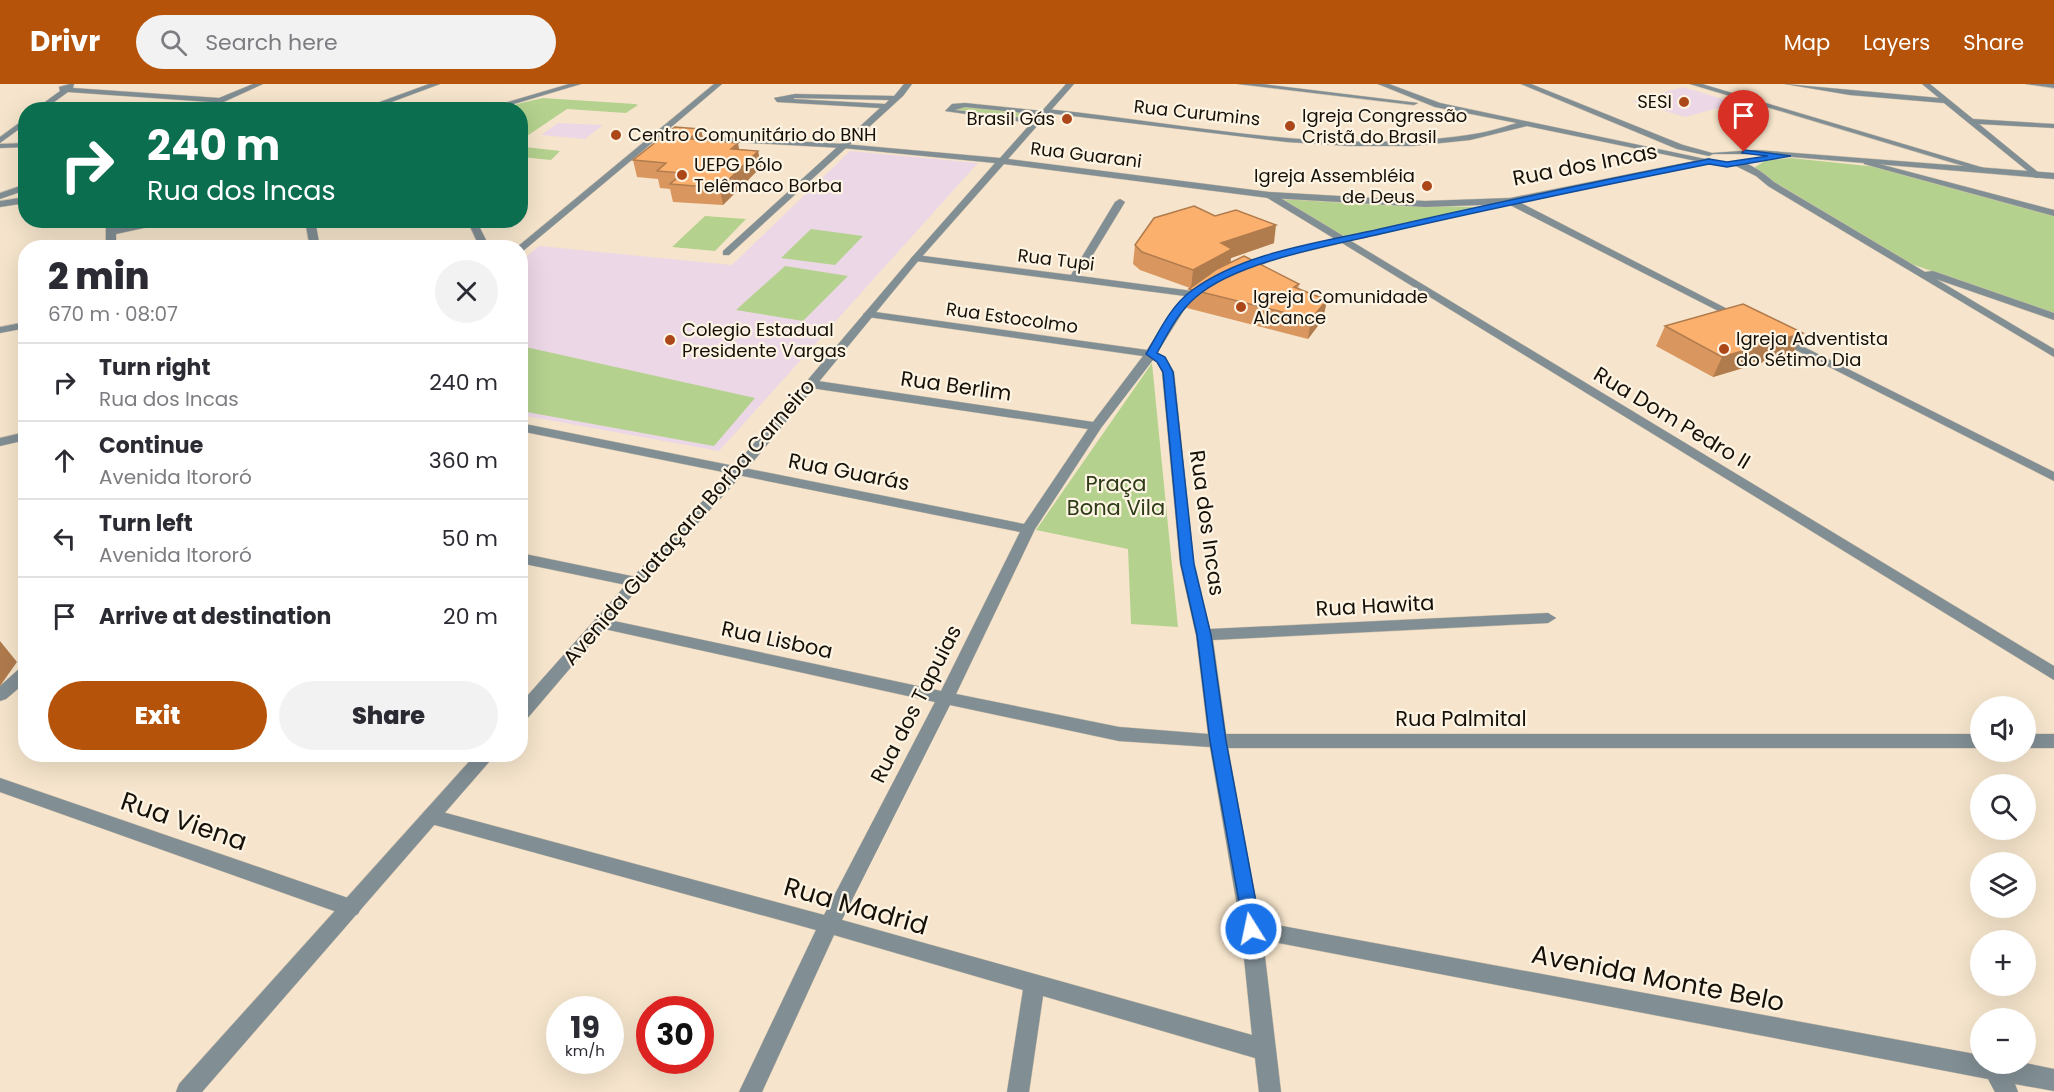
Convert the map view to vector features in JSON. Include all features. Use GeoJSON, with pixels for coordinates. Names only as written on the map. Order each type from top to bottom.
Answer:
{"type":"FeatureCollection","features":[{"type":"Feature","properties":{"kind":"street"},"geometry":{"type":"LineString","coordinates":[[47,102],[62,89],[75,84]]}},
{"type":"Feature","properties":{"kind":"street"},"geometry":{"type":"LineString","coordinates":[[213,102],[257,84]]}},
{"type":"Feature","properties":{"kind":"street"},"geometry":{"type":"LineString","coordinates":[[384,102],[436,84]]}},
{"type":"Feature","properties":{"kind":"street"},"geometry":{"type":"LineString","coordinates":[[513,102],[577,84]]}},
{"type":"Feature","properties":{"kind":"street"},"geometry":{"type":"LineString","coordinates":[[528,242],[718,84]]}},
{"type":"Feature","properties":{"kind":"street"},"geometry":{"type":"LineString","coordinates":[[898,96],[908,84]]}},
{"type":"Feature","properties":{"kind":"street"},"geometry":{"type":"LineString","coordinates":[[726,253],[885,106],[914,84]]}},
{"type":"Feature","properties":{"kind":"street","name":"Avenida Guataçara Borba Carneiro"},"geometry":{"type":"LineString","coordinates":[[528,707],[636,582],[738,471],[916,258],[1070,84]]}},
{"type":"Feature","properties":{"kind":"street"},"geometry":{"type":"LineString","coordinates":[[1242,84],[1438,105],[1524,124],[1710,157],[1734,158],[1731,163]]}},
{"type":"Feature","properties":{"kind":"street"},"geometry":{"type":"LineString","coordinates":[[1382,84],[1438,105]]}},
{"type":"Feature","properties":{"kind":"street"},"geometry":{"type":"LineString","coordinates":[[1525,84],[1680,147],[1731,163],[1771,184],[1897,262],[2054,354]]}},
{"type":"Feature","properties":{"kind":"street"},"geometry":{"type":"LineString","coordinates":[[1694,84],[1990,171]]}},
{"type":"Feature","properties":{"kind":"street"},"geometry":{"type":"LineString","coordinates":[[1789,84],[1850,93],[1947,101]]}},
{"type":"Feature","properties":{"kind":"street"},"geometry":{"type":"LineString","coordinates":[[1926,84],[2036,175]]}},
{"type":"Feature","properties":{"kind":"street"},"geometry":{"type":"LineString","coordinates":[[2030,84],[2054,86]]}},
{"type":"Feature","properties":{"kind":"street"},"geometry":{"type":"LineString","coordinates":[[62,89],[217,100]]}},
{"type":"Feature","properties":{"kind":"street"},"geometry":{"type":"LineString","coordinates":[[885,106],[777,100],[795,96],[898,96]]}},
{"type":"Feature","properties":{"kind":"street"},"geometry":{"type":"LineString","coordinates":[[965,105],[1042,116],[949,111],[955,106],[965,105]]}},
{"type":"Feature","properties":{"kind":"street","name":"Rua Curumins"},"geometry":{"type":"LineString","coordinates":[[1042,116],[1376,144],[1458,139],[1506,130],[1524,124]]}},
{"type":"Feature","properties":{"kind":"street"},"geometry":{"type":"LineString","coordinates":[[1971,121],[2054,126]]}},
{"type":"Feature","properties":{"kind":"street"},"geometry":{"type":"LineString","coordinates":[[0,141],[18,126]]}},
{"type":"Feature","properties":{"kind":"street","name":"Rua Guarani"},"geometry":{"type":"LineString","coordinates":[[657,136],[843,146],[1000,161],[1269,195],[1417,204],[1510,201]]}},
{"type":"Feature","properties":{"kind":"street"},"geometry":{"type":"LineString","coordinates":[[0,146],[18,146]]}},
{"type":"Feature","properties":{"kind":"street"},"geometry":{"type":"LineString","coordinates":[[1710,157],[1744,152],[2054,176]]}},
{"type":"Feature","properties":{"kind":"street"},"geometry":{"type":"LineString","coordinates":[[1731,163],[1787,156]]}},
{"type":"Feature","properties":{"kind":"street","name":"Rua dos Incas"},"geometry":{"type":"LineString","coordinates":[[1270,1092],[1251,929],[1218,741],[1204,635],[1187,564],[1168,372],[1162,360],[1152,354],[1174,315],[1193,294],[1224,277],[1276,256],[1710,157]]}},
{"type":"Feature","properties":{"kind":"street"},"geometry":{"type":"LineString","coordinates":[[1867,162],[2054,213]]}},
{"type":"Feature","properties":{"kind":"street"},"geometry":{"type":"LineString","coordinates":[[0,196],[18,190]]}},
{"type":"Feature","properties":{"kind":"street","name":"Rua Dom Pedro II"},"geometry":{"type":"LineString","coordinates":[[1269,195],[2054,674]]}},
{"type":"Feature","properties":{"kind":"street"},"geometry":{"type":"LineString","coordinates":[[0,204],[18,201]]}},
{"type":"Feature","properties":{"kind":"street"},"geometry":{"type":"LineString","coordinates":[[1510,201],[2054,477]]}},
{"type":"Feature","properties":{"kind":"street"},"geometry":{"type":"LineString","coordinates":[[1074,278],[1120,202]]}},
{"type":"Feature","properties":{"kind":"street"},"geometry":{"type":"LineString","coordinates":[[110,228],[110,240]]}},
{"type":"Feature","properties":{"kind":"street"},"geometry":{"type":"LineString","coordinates":[[110,232],[132,228]]}},
{"type":"Feature","properties":{"kind":"street","name":"Rua Tupi"},"geometry":{"type":"LineString","coordinates":[[916,258],[1193,294]]}},
{"type":"Feature","properties":{"kind":"street"},"geometry":{"type":"LineString","coordinates":[[1897,262],[2054,317]]}},
{"type":"Feature","properties":{"kind":"street","name":"Rua Estocolmo"},"geometry":{"type":"LineString","coordinates":[[868,314],[1152,354]]}},
{"type":"Feature","properties":{"kind":"street"},"geometry":{"type":"LineString","coordinates":[[0,330],[18,327]]}},
{"type":"Feature","properties":{"kind":"street","name":"Rua dos Tapuias"},"geometry":{"type":"LineString","coordinates":[[750,1092],[829,925],[946,697],[1028,529],[1096,426],[1152,354]]}},
{"type":"Feature","properties":{"kind":"street","name":"Rua Berlim"},"geometry":{"type":"LineString","coordinates":[[811,384],[1096,426]]}},
{"type":"Feature","properties":{"kind":"street","name":"Rua Guarás"},"geometry":{"type":"LineString","coordinates":[[528,430],[1028,529]]}},
{"type":"Feature","properties":{"kind":"street"},"geometry":{"type":"LineString","coordinates":[[0,442],[18,438]]}},
{"type":"Feature","properties":{"kind":"street"},"geometry":{"type":"LineString","coordinates":[[528,560],[636,582]]}},
{"type":"Feature","properties":{"kind":"street","name":"Rua Hawita"},"geometry":{"type":"LineString","coordinates":[[1204,635],[1548,618]]}},
{"type":"Feature","properties":{"kind":"street","name":"Rua Lisboa"},"geometry":{"type":"LineString","coordinates":[[600,623],[946,697]]}},
{"type":"Feature","properties":{"kind":"street"},"geometry":{"type":"LineString","coordinates":[[0,695],[18,679]]}},
{"type":"Feature","properties":{"kind":"street","name":"Rua Palmital"},"geometry":{"type":"LineString","coordinates":[[946,697],[1119,734],[1218,741],[1970,741]]}},
{"type":"Feature","properties":{"kind":"street"},"geometry":{"type":"LineString","coordinates":[[2036,741],[2054,741]]}},
{"type":"Feature","properties":{"kind":"street"},"geometry":{"type":"LineString","coordinates":[[187,1092],[480,762]]}},
{"type":"Feature","properties":{"kind":"street","name":"Rua Viena"},"geometry":{"type":"LineString","coordinates":[[0,785],[351,908]]}},
{"type":"Feature","properties":{"kind":"street","name":"Rua Madrid"},"geometry":{"type":"LineString","coordinates":[[431,817],[829,925],[1034,986],[1266,1050]]}},
{"type":"Feature","properties":{"kind":"street","name":"Avenida Monte Belo"},"geometry":{"type":"LineString","coordinates":[[1251,929],[1970,1064]]}},
{"type":"Feature","properties":{"kind":"street"},"geometry":{"type":"LineString","coordinates":[[1018,1092],[1034,986]]}},
{"type":"Feature","properties":{"kind":"street"},"geometry":{"type":"LineString","coordinates":[[1998,1074],[2007,1092]]}},
{"type":"Feature","properties":{"kind":"street","name":"Avenida Monte Belo"},"geometry":{"type":"LineString","coordinates":[[2022,1074],[2054,1080]]}},
{"type":"Feature","properties":{"kind":"shaded area","name":"SESI"},"geometry":{"type":"Polygon","coordinates":[[[1683,87],[1736,103],[1685,117],[1632,101],[1683,87]]]}},
{"type":"Feature","properties":{"kind":"shaded area"},"geometry":{"type":"Polygon","coordinates":[[[558,123],[603,125],[585,139],[541,135],[558,123]]]}},
{"type":"Feature","properties":{"kind":"shaded area","name":"Colegio Estadual Presidente Vargas"},"geometry":{"type":"Polygon","coordinates":[[[850,151],[978,163],[719,451],[528,416],[528,255],[539,246],[732,265],[850,151]]]}},
{"type":"Feature","properties":{"kind":"green space"},"geometry":{"type":"Polygon","coordinates":[[[543,98],[638,105],[626,113],[567,109],[528,135],[528,102],[526,102],[543,98]]]}},
{"type":"Feature","properties":{"kind":"green space"},"geometry":{"type":"Polygon","coordinates":[[[957,106],[1036,113],[1029,121],[952,111],[957,106]]]}},
{"type":"Feature","properties":{"kind":"green space"},"geometry":{"type":"Polygon","coordinates":[[[528,147],[560,151],[551,160],[528,158],[528,147]]]}},
{"type":"Feature","properties":{"kind":"green space"},"geometry":{"type":"Polygon","coordinates":[[[1791,158],[1877,167],[2054,215],[2054,315],[1906,262],[1756,171],[1755,167],[1765,161],[1791,158]]]}},
{"type":"Feature","properties":{"kind":"green space"},"geometry":{"type":"Polygon","coordinates":[[[1282,199],[1399,206],[1484,207],[1342,238],[1282,199]]]}},
{"type":"Feature","properties":{"kind":"green space"},"geometry":{"type":"Polygon","coordinates":[[[705,216],[746,219],[715,251],[672,247],[705,216]]]}},
{"type":"Feature","properties":{"kind":"green space"},"geometry":{"type":"Polygon","coordinates":[[[811,229],[863,236],[835,265],[781,258],[811,229]]]}},
{"type":"Feature","properties":{"kind":"green space"},"geometry":{"type":"Polygon","coordinates":[[[785,266],[848,276],[803,321],[736,310],[785,266]]]}},
{"type":"Feature","properties":{"kind":"green space"},"geometry":{"type":"Polygon","coordinates":[[[528,348],[755,398],[714,446],[528,412],[528,348]]]}},
{"type":"Feature","properties":{"kind":"green space","name":"Praça Bona Vila"},"geometry":{"type":"Polygon","coordinates":[[[1152,363],[1178,627],[1131,624],[1128,549],[1036,530],[1152,363]]]}},
{"type":"Feature","properties":{"kind":"building"},"geometry":{"type":"Polygon","coordinates":[[[675,127],[701,129],[689,139],[738,143],[731,149],[758,151],[720,188],[670,184],[683,173],[657,171],[666,163],[633,160],[675,127]]]}},
{"type":"Feature","properties":{"kind":"building"},"geometry":{"type":"Polygon","coordinates":[[[1194,206],[1215,216],[1236,210],[1276,225],[1221,243],[1232,249],[1193,270],[1142,252],[1135,245],[1154,218],[1194,206]]]}},
{"type":"Feature","properties":{"kind":"building"},"geometry":{"type":"Polygon","coordinates":[[[1244,256],[1299,284],[1294,287],[1327,300],[1311,319],[1189,289],[1217,269],[1244,256]]]}},
{"type":"Feature","properties":{"kind":"building"},"geometry":{"type":"Polygon","coordinates":[[[1743,304],[1803,333],[1722,357],[1665,326],[1743,304]]]}},
{"type":"Feature","properties":{"kind":"place","name":"SESI"},"geometry":{"type":"Point","coordinates":[1684,102]}},
{"type":"Feature","properties":{"kind":"place","name":"Brasil Gás"},"geometry":{"type":"Point","coordinates":[1067,119]}},
{"type":"Feature","properties":{"kind":"place","name":"Igreja Congressão Cristã do Brasil"},"geometry":{"type":"Point","coordinates":[1290,126]}},
{"type":"Feature","properties":{"kind":"place","name":"Centro Comunitário do BNH"},"geometry":{"type":"Point","coordinates":[616,135]}},
{"type":"Feature","properties":{"kind":"place","name":"UEPG Pólo Telêmaco Borba"},"geometry":{"type":"Point","coordinates":[682,175]}},
{"type":"Feature","properties":{"kind":"place","name":"Igreja Assembléia de Deus"},"geometry":{"type":"Point","coordinates":[1427,186]}},
{"type":"Feature","properties":{"kind":"place","name":"Igreja Comunidade Alcance"},"geometry":{"type":"Point","coordinates":[1241,307]}},
{"type":"Feature","properties":{"kind":"place","name":"Colegio Estadual Presidente Vargas"},"geometry":{"type":"Point","coordinates":[670,340]}},
{"type":"Feature","properties":{"kind":"place","name":"Igreja Adventista do Sétimo Dia"},"geometry":{"type":"Point","coordinates":[1724,349]}},
{"type":"Feature","properties":{"kind":"route"},"geometry":{"type":"LineString","coordinates":[[1251,929],[1218,741],[1204,635],[1187,564],[1168,372],[1162,360],[1152,354],[1161,335],[1174,315],[1193,294],[1236,271],[1276,256],[1510,201],[1709,161],[1727,165],[1787,156],[1744,152]]}}]}
